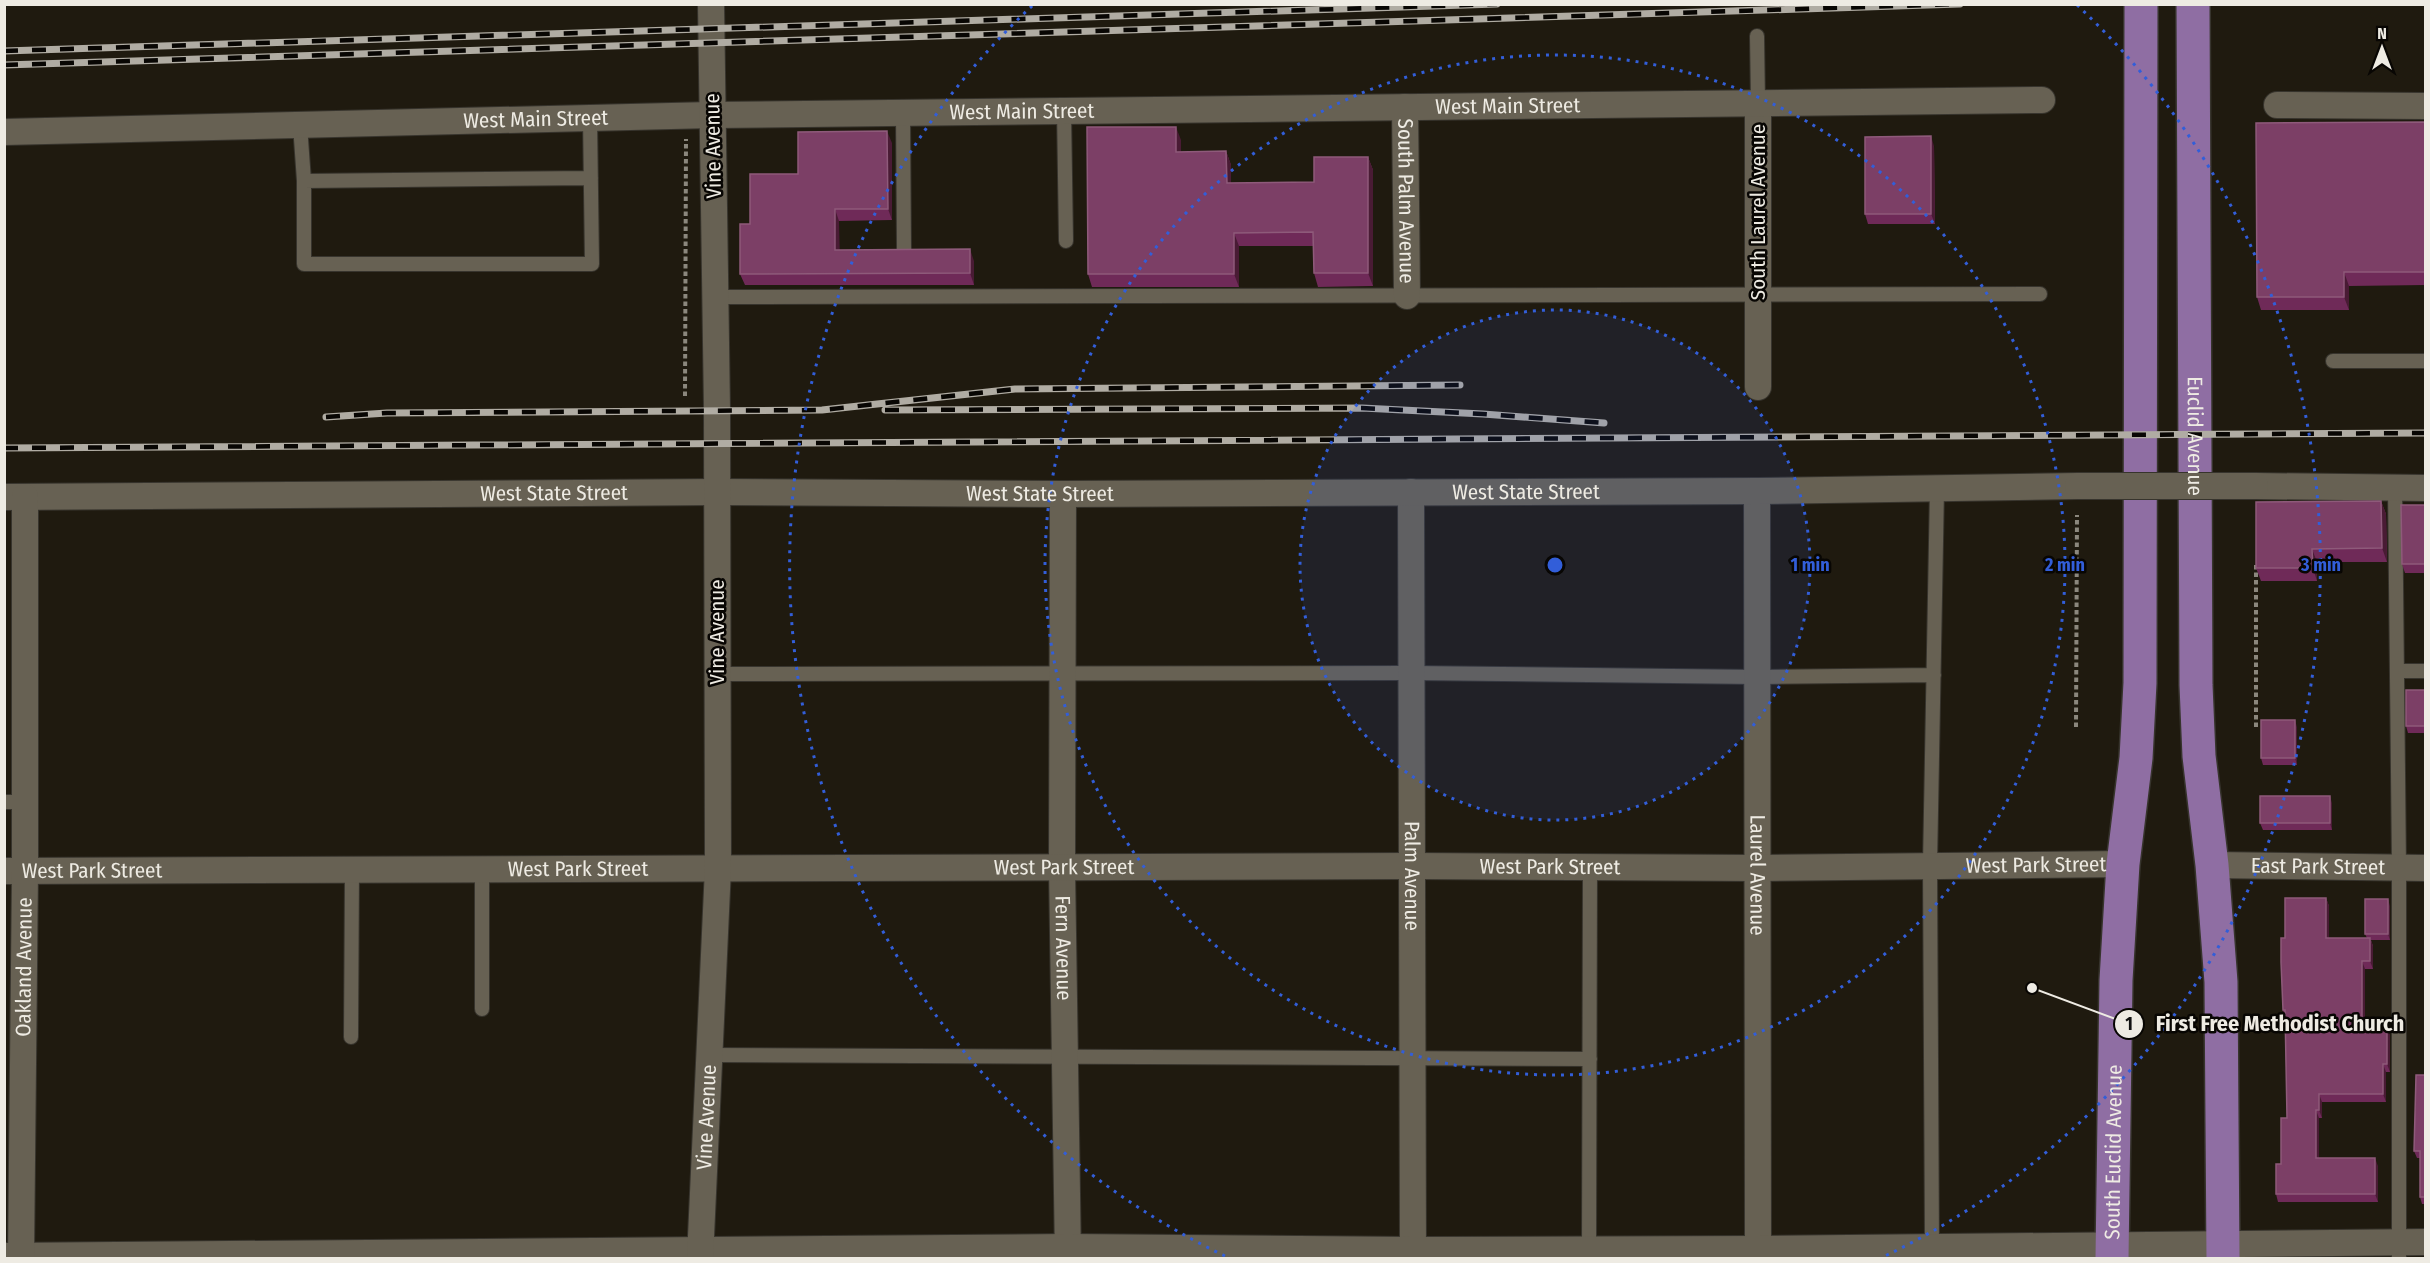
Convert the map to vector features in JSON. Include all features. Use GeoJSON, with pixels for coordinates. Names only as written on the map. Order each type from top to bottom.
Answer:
{"type":"FeatureCollection","features":[{"type":"Feature","properties":{"kind":"main road"},"geometry":{"type":"LineString","coordinates":[[2123,864],[2136,758],[2140,683],[2140,4]]}},
{"type":"Feature","properties":{"kind":"main road","name":"Euclid Avenue"},"geometry":{"type":"LineString","coordinates":[[2193,4],[2196,685],[2199,756],[2212,865]]}},
{"type":"Feature","properties":{"kind":"main road","name":"South Euclid Avenue"},"geometry":{"type":"LineString","coordinates":[[2112,1251],[2116,980],[2123,864]]}},
{"type":"Feature","properties":{"kind":"main road"},"geometry":{"type":"LineString","coordinates":[[2212,865],[2221,982],[2223,1251]]}},
{"type":"Feature","properties":{"kind":"street","name":"Vine Avenue"},"geometry":{"type":"LineString","coordinates":[[700,1255],[718,868],[717,492],[711,4]]}},
{"type":"Feature","properties":{"kind":"street","name":"West Main Street"},"geometry":{"type":"LineString","coordinates":[[4,132],[712,115],[2042,100]]}},
{"type":"Feature","properties":{"kind":"street","name":"South Laurel Avenue"},"geometry":{"type":"LineString","coordinates":[[1758,103],[1758,387]]}},
{"type":"Feature","properties":{"kind":"street"},"geometry":{"type":"LineString","coordinates":[[2277,105],[2426,105]]}},
{"type":"Feature","properties":{"kind":"street","name":"South Palm Avenue"},"geometry":{"type":"LineString","coordinates":[[1405,107],[1407,296]]}},
{"type":"Feature","properties":{"kind":"street","name":"West State Street"},"geometry":{"type":"LineString","coordinates":[[15,497],[717,492],[1063,494],[2078,486],[2426,488]]}},
{"type":"Feature","properties":{"kind":"street","name":"Laurel Avenue"},"geometry":{"type":"LineString","coordinates":[[1757,490],[1758,1254]]}},
{"type":"Feature","properties":{"kind":"street","name":"Palm Avenue"},"geometry":{"type":"LineString","coordinates":[[1411,492],[1413,1254]]}},
{"type":"Feature","properties":{"kind":"street","name":"Fern Avenue"},"geometry":{"type":"LineString","coordinates":[[1063,494],[1062,869],[1068,1253]]}},
{"type":"Feature","properties":{"kind":"street","name":"Oakland Avenue"},"geometry":{"type":"LineString","coordinates":[[15,497],[16,1257]]}},
{"type":"Feature","properties":{"kind":"street","name":"West Park Street"},"geometry":{"type":"LineString","coordinates":[[15,871],[1413,866],[1758,868],[2123,864]]}},
{"type":"Feature","properties":{"kind":"street","name":"East Park Street"},"geometry":{"type":"LineString","coordinates":[[2212,865],[2426,868]]}},
{"type":"Feature","properties":{"kind":"street"},"geometry":{"type":"LineString","coordinates":[[16,1257],[1413,1254],[1589,1250],[1758,1254],[1933,1253],[2112,1251],[2171,1244],[2223,1251],[2399,1250],[2426,1242]]}},
{"type":"Feature","properties":{"kind":"lane","name":"South Laurel Avenue"},"geometry":{"type":"LineString","coordinates":[[1757,36],[1758,103]]}},
{"type":"Feature","properties":{"kind":"lane"},"geometry":{"type":"LineString","coordinates":[[1064,111],[1066,241]]}},
{"type":"Feature","properties":{"kind":"lane"},"geometry":{"type":"LineString","coordinates":[[903,113],[904,252]]}},
{"type":"Feature","properties":{"kind":"lane"},"geometry":{"type":"LineString","coordinates":[[300,125],[304,181],[304,264],[592,264],[590,118]]}},
{"type":"Feature","properties":{"kind":"lane"},"geometry":{"type":"LineString","coordinates":[[304,181],[591,178]]}},
{"type":"Feature","properties":{"kind":"lane"},"geometry":{"type":"LineString","coordinates":[[715,297],[2040,294]]}},
{"type":"Feature","properties":{"kind":"lane"},"geometry":{"type":"LineString","coordinates":[[2333,361],[2426,361]]}},
{"type":"Feature","properties":{"kind":"lane"},"geometry":{"type":"LineString","coordinates":[[1933,1253],[1930,865],[1937,488]]}},
{"type":"Feature","properties":{"kind":"lane"},"geometry":{"type":"LineString","coordinates":[[2395,488],[2399,867],[2399,1250]]}},
{"type":"Feature","properties":{"kind":"lane"},"geometry":{"type":"LineString","coordinates":[[2397,671],[2426,671]]}},
{"type":"Feature","properties":{"kind":"lane"},"geometry":{"type":"LineString","coordinates":[[718,674],[1063,672],[1757,677],[1934,675]]}},
{"type":"Feature","properties":{"kind":"lane"},"geometry":{"type":"LineString","coordinates":[[1589,1250],[1590,867]]}},
{"type":"Feature","properties":{"kind":"lane"},"geometry":{"type":"LineString","coordinates":[[482,869],[482,1009]]}},
{"type":"Feature","properties":{"kind":"lane"},"geometry":{"type":"LineString","coordinates":[[351,1036],[352,870]]}},
{"type":"Feature","properties":{"kind":"lane"},"geometry":{"type":"LineString","coordinates":[[709,1055],[1590,1059]]}},
{"type":"Feature","properties":{"kind":"path"},"geometry":{"type":"LineString","coordinates":[[686,139],[686,396]]}},
{"type":"Feature","properties":{"kind":"path"},"geometry":{"type":"LineString","coordinates":[[2076,727],[2077,515]]}},
{"type":"Feature","properties":{"kind":"path"},"geometry":{"type":"LineString","coordinates":[[2256,560],[2256,727]]}},
{"type":"Feature","properties":{"kind":"building"},"geometry":{"type":"Polygon","coordinates":[[[2426,122],[2426,272],[2344,272],[2344,297],[2257,297],[2256,123],[2426,122]]]}},
{"type":"Feature","properties":{"kind":"building"},"geometry":{"type":"Polygon","coordinates":[[[1087,127],[1176,127],[1176,152],[1226,151],[1227,183],[1314,182],[1314,157],[1368,157],[1368,273],[1314,273],[1313,232],[1234,233],[1234,274],[1088,274],[1087,127]]]}},
{"type":"Feature","properties":{"kind":"building"},"geometry":{"type":"Polygon","coordinates":[[[887,131],[888,209],[835,209],[835,250],[970,249],[970,273],[740,274],[740,224],[750,224],[750,174],[798,174],[798,132],[887,131]]]}},
{"type":"Feature","properties":{"kind":"building"},"geometry":{"type":"Polygon","coordinates":[[[1931,136],[1931,214],[1865,214],[1865,137],[1931,136]]]}},
{"type":"Feature","properties":{"kind":"building"},"geometry":{"type":"Polygon","coordinates":[[[2381,501],[2382,548],[2312,549],[2313,568],[2256,568],[2256,502],[2381,501]]]}},
{"type":"Feature","properties":{"kind":"building"},"geometry":{"type":"Polygon","coordinates":[[[2401,505],[2426,505],[2426,564],[2402,564],[2401,505]]]}},
{"type":"Feature","properties":{"kind":"building"},"geometry":{"type":"Polygon","coordinates":[[[2406,690],[2426,690],[2426,726],[2406,726],[2406,690]]]}},
{"type":"Feature","properties":{"kind":"building"},"geometry":{"type":"Polygon","coordinates":[[[2261,720],[2295,720],[2295,758],[2261,758],[2261,720]]]}},
{"type":"Feature","properties":{"kind":"building"},"geometry":{"type":"Polygon","coordinates":[[[2260,796],[2330,796],[2330,823],[2260,823],[2260,796]]]}},
{"type":"Feature","properties":{"kind":"building"},"geometry":{"type":"Polygon","coordinates":[[[2285,898],[2326,898],[2326,938],[2370,938],[2370,961],[2362,961],[2362,1027],[2387,1027],[2387,1064],[2383,1064],[2383,1094],[2319,1094],[2319,1110],[2316,1110],[2316,1158],[2375,1158],[2375,1194],[2276,1194],[2276,1164],[2281,1164],[2281,1118],[2287,1118],[2285,1010],[2283,1010],[2281,962],[2281,938],[2285,938],[2285,898]]]}},
{"type":"Feature","properties":{"kind":"building"},"geometry":{"type":"Polygon","coordinates":[[[2365,899],[2388,899],[2388,934],[2365,934],[2365,899]]]}},
{"type":"Feature","properties":{"kind":"building"},"geometry":{"type":"Polygon","coordinates":[[[2416,1075],[2426,1075],[2426,1197],[2420,1197],[2420,1151],[2414,1151],[2416,1075]]]}},
{"type":"Feature","properties":{"kind":"railway"},"geometry":{"type":"LineString","coordinates":[[4,51],[1497,4]]}},
{"type":"Feature","properties":{"kind":"railway"},"geometry":{"type":"LineString","coordinates":[[4,65],[1960,4]]}},
{"type":"Feature","properties":{"kind":"railway"},"geometry":{"type":"LineString","coordinates":[[326,417],[387,413],[822,410],[1015,389],[1460,385]]}},
{"type":"Feature","properties":{"kind":"railway"},"geometry":{"type":"LineString","coordinates":[[885,410],[1362,408],[1604,423]]}},
{"type":"Feature","properties":{"kind":"railway"},"geometry":{"type":"LineString","coordinates":[[4,448],[2426,433]]}},
{"type":"Feature","properties":{"kind":"place","name":"First Free Methodist Church"},"geometry":{"type":"Point","coordinates":[2032,988]}}]}
